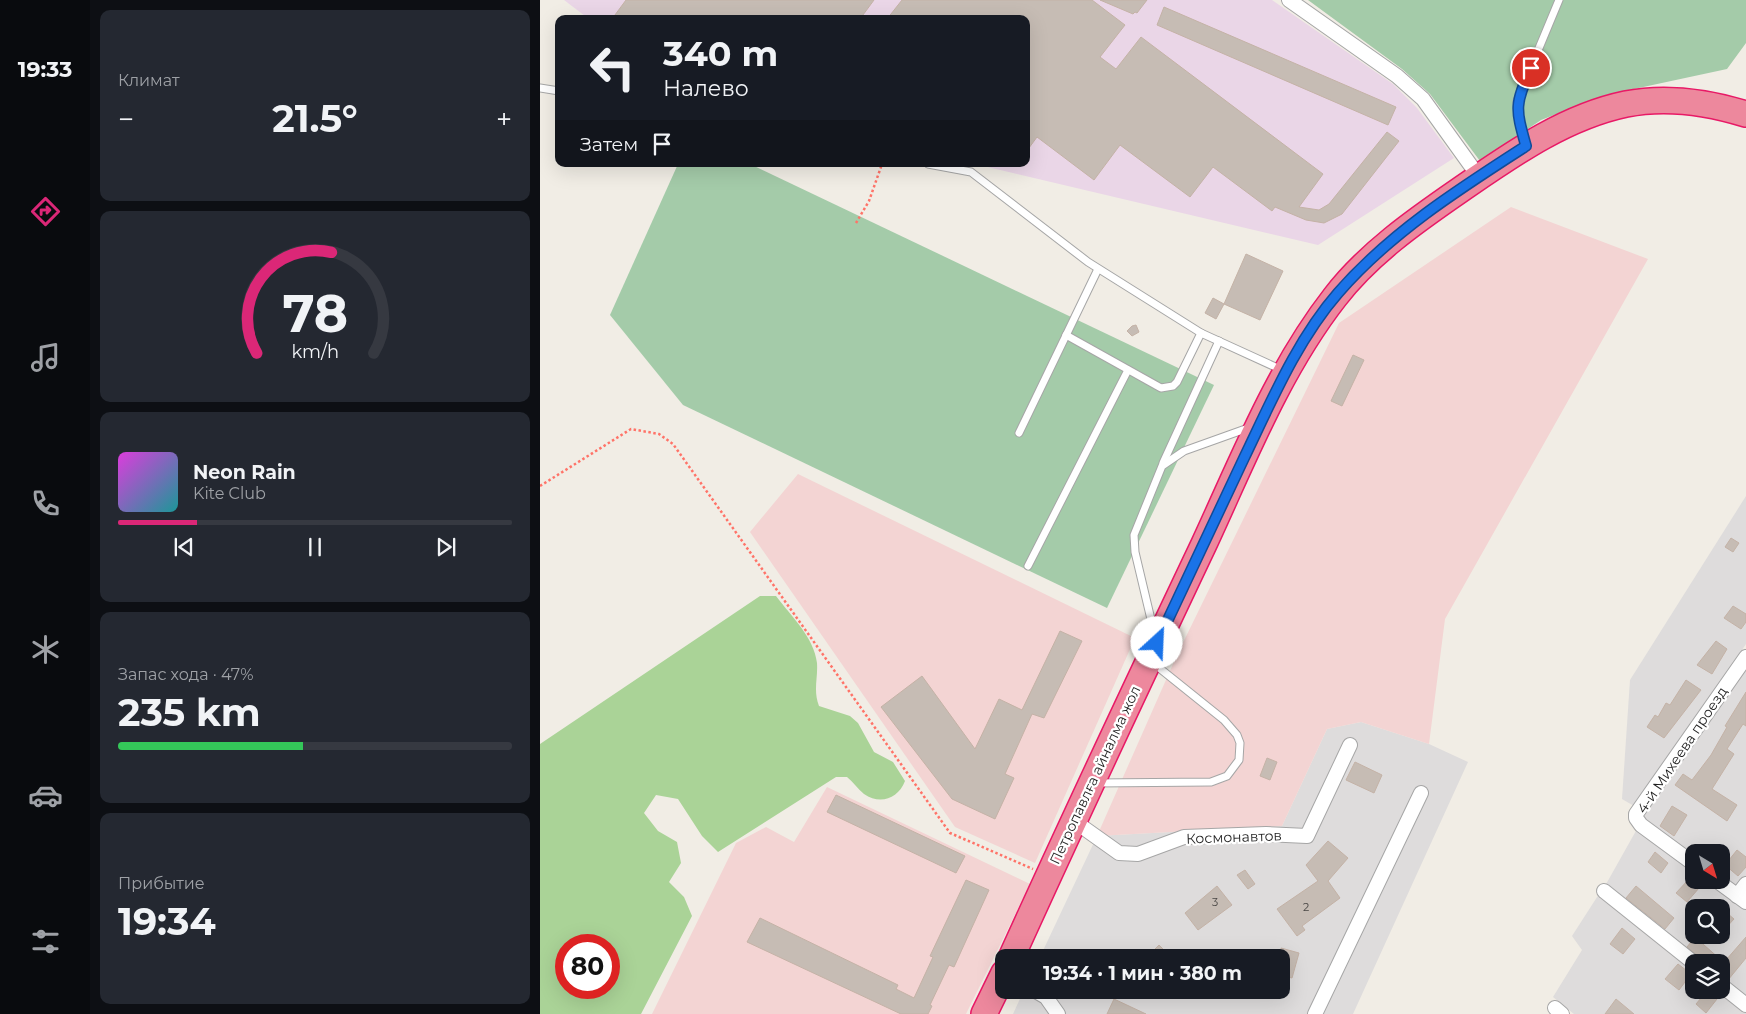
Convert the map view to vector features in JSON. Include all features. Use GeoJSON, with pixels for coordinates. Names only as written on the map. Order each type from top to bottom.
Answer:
{"type":"FeatureCollection","features":[{"type":"Feature","properties":{"kind":"highway","name":"Петропавлға айналма жол"},"geometry":{"type":"LineString","coordinates":[[1015,949],[1091,783],[1261,424],[1312,328],[1336,295],[1358,271],[1426,214],[1526,146],[1556,129],[1626,104],[1647,101],[1670,100],[1701,103],[1746,114]]}},
{"type":"Feature","properties":{"kind":"highway","name":"Петропавлға айналма жол"},"geometry":{"type":"LineString","coordinates":[[984,1014],[995,991]]}},
{"type":"Feature","properties":{"kind":"street"},"geometry":{"type":"LineString","coordinates":[[1290,0],[1397,76],[1423,99],[1479,177]]}},
{"type":"Feature","properties":{"kind":"street","name":"4-й Михеева проезд"},"geometry":{"type":"LineString","coordinates":[[1685,857],[1641,825],[1636,818],[1638,809],[1746,657]]}},
{"type":"Feature","properties":{"kind":"street","name":"Космонавтов"},"geometry":{"type":"LineString","coordinates":[[1074,821],[1118,853],[1138,854],[1184,837],[1266,834],[1307,836],[1350,745]]}},
{"type":"Feature","properties":{"kind":"street"},"geometry":{"type":"LineString","coordinates":[[1315,1014],[1421,793]]}},
{"type":"Feature","properties":{"kind":"street"},"geometry":{"type":"LineString","coordinates":[[1728,889],[1742,899],[1746,884]]}},
{"type":"Feature","properties":{"kind":"street"},"geometry":{"type":"LineString","coordinates":[[1604,891],[1685,956]]}},
{"type":"Feature","properties":{"kind":"street"},"geometry":{"type":"LineString","coordinates":[[1730,992],[1746,1004]]}},
{"type":"Feature","properties":{"kind":"street"},"geometry":{"type":"LineString","coordinates":[[1047,999],[1058,1014]]}},
{"type":"Feature","properties":{"kind":"lane"},"geometry":{"type":"LineString","coordinates":[[1526,146],[1518,117],[1517,101],[1559,0]]}},
{"type":"Feature","properties":{"kind":"lane"},"geometry":{"type":"LineString","coordinates":[[540,88],[555,90]]}},
{"type":"Feature","properties":{"kind":"lane"},"geometry":{"type":"LineString","coordinates":[[944,167],[971,172],[1098,269],[1201,333],[1287,373]]}},
{"type":"Feature","properties":{"kind":"lane"},"geometry":{"type":"LineString","coordinates":[[1019,433],[1098,269]]}},
{"type":"Feature","properties":{"kind":"lane"},"geometry":{"type":"LineString","coordinates":[[1066,336],[1161,388],[1173,386],[1177,382],[1201,333]]}},
{"type":"Feature","properties":{"kind":"lane"},"geometry":{"type":"LineString","coordinates":[[1091,783],[1211,782],[1227,776],[1239,760],[1240,743],[1231,727],[1153,652],[1134,543],[1135,529],[1219,341]]}},
{"type":"Feature","properties":{"kind":"lane"},"geometry":{"type":"LineString","coordinates":[[1028,566],[1128,370]]}},
{"type":"Feature","properties":{"kind":"lane"},"geometry":{"type":"LineString","coordinates":[[1162,466],[1184,451],[1261,424]]}},
{"type":"Feature","properties":{"kind":"path"},"geometry":{"type":"LineString","coordinates":[[856,223],[869,201],[881,167]]}},
{"type":"Feature","properties":{"kind":"path"},"geometry":{"type":"LineString","coordinates":[[540,486],[631,429],[659,434],[673,444],[950,833],[1048,876]]}},
{"type":"Feature","properties":{"kind":"shaded area"},"geometry":{"type":"Polygon","coordinates":[[[564,0],[1272,0],[1393,84],[1417,108],[1454,158],[1318,245],[988,167],[1030,167],[1030,15],[584,15],[564,0]]]}},
{"type":"Feature","properties":{"kind":"shaded area"},"geometry":{"type":"Polygon","coordinates":[[[1511,207],[1648,259],[1445,619],[1429,744],[1361,722],[1327,729],[1282,826],[1097,836],[1177,655],[1339,323],[1511,207]]]}},
{"type":"Feature","properties":{"kind":"shaded area"},"geometry":{"type":"Polygon","coordinates":[[[798,474],[1135,638],[1035,863],[955,827],[750,532],[798,474]]]}},
{"type":"Feature","properties":{"kind":"shaded area"},"geometry":{"type":"Polygon","coordinates":[[[1746,496],[1746,644],[1634,806],[1622,799],[1630,680],[1746,496]]]}},
{"type":"Feature","properties":{"kind":"shaded area"},"geometry":{"type":"Polygon","coordinates":[[[1746,669],[1746,877],[1737,890],[1730,885],[1730,844],[1685,844],[1685,851],[1643,818],[1644,812],[1746,669]]]}},
{"type":"Feature","properties":{"kind":"shaded area"},"geometry":{"type":"Polygon","coordinates":[[[1361,722],[1429,744],[1468,762],[1353,1014],[1013,1014],[1020,999],[1290,999],[1290,949],[1044,949],[1097,836],[1282,826],[1327,729],[1361,722]]]}},
{"type":"Feature","properties":{"kind":"shaded area"},"geometry":{"type":"Polygon","coordinates":[[[827,787],[1030,884],[998,949],[995,949],[995,955],[966,1014],[652,1014],[736,843],[766,827],[794,842],[827,787]]]}},
{"type":"Feature","properties":{"kind":"shaded area"},"geometry":{"type":"Polygon","coordinates":[[[1637,829],[1685,864],[1685,889],[1720,889],[1746,908],[1746,1000],[1730,987],[1730,954],[1690,954],[1605,886],[1637,829]]]}},
{"type":"Feature","properties":{"kind":"shaded area"},"geometry":{"type":"Polygon","coordinates":[[[1599,894],[1685,962],[1685,999],[1730,998],[1746,1011],[1746,1014],[1574,1014],[1553,997],[1582,950],[1572,936],[1599,894]]]}},
{"type":"Feature","properties":{"kind":"green space"},"geometry":{"type":"Polygon","coordinates":[[[1308,0],[1746,0],[1746,43],[1727,69],[1606,95],[1541,120],[1480,161],[1430,94],[1402,69],[1308,0]]]}},
{"type":"Feature","properties":{"kind":"green space"},"geometry":{"type":"Polygon","coordinates":[[[677,167],[756,167],[1214,385],[1107,608],[683,405],[610,315],[677,167]]]}},
{"type":"Feature","properties":{"kind":"green space"},"geometry":{"type":"Polygon","coordinates":[[[760,596],[776,596],[801,627],[815,653],[817,663],[816,690],[819,706],[850,716],[858,723],[874,752],[893,762],[905,781],[902,787],[893,796],[876,799],[864,794],[847,777],[836,777],[718,852],[702,836],[678,799],[656,795],[644,813],[658,831],[677,842],[681,863],[669,882],[684,897],[692,916],[641,1014],[540,1014],[540,744],[760,596]]]}},
{"type":"Feature","properties":{"kind":"building"},"geometry":{"type":"Polygon","coordinates":[[[626,0],[874,0],[863,15],[615,15],[626,0]]]}},
{"type":"Feature","properties":{"kind":"building"},"geometry":{"type":"Polygon","coordinates":[[[902,0],[1092,0],[1125,25],[1100,57],[1116,69],[1141,37],[1323,174],[1299,207],[1319,210],[1329,204],[1387,132],[1399,141],[1342,214],[1324,223],[1306,220],[1275,207],[1272,211],[1213,167],[1190,197],[1120,145],[1094,180],[1037,137],[1030,147],[1030,15],[890,15],[902,0]]]}},
{"type":"Feature","properties":{"kind":"building"},"geometry":{"type":"Polygon","coordinates":[[[1100,0],[1147,0],[1137,13],[1133,14],[1100,0]]]}},
{"type":"Feature","properties":{"kind":"building"},"geometry":{"type":"Polygon","coordinates":[[[1164,7],[1396,107],[1388,125],[1157,25],[1164,7]]]}},
{"type":"Feature","properties":{"kind":"building"},"geometry":{"type":"Polygon","coordinates":[[[1246,254],[1283,271],[1260,320],[1224,304],[1246,254]]]}},
{"type":"Feature","properties":{"kind":"building"},"geometry":{"type":"Polygon","coordinates":[[[1213,298],[1224,304],[1216,319],[1205,313],[1213,298]]]}},
{"type":"Feature","properties":{"kind":"building"},"geometry":{"type":"Polygon","coordinates":[[[1136,325],[1139,332],[1132,336],[1127,331],[1136,325]]]}},
{"type":"Feature","properties":{"kind":"building"},"geometry":{"type":"Polygon","coordinates":[[[1353,355],[1364,360],[1342,406],[1331,401],[1353,355]]]}},
{"type":"Feature","properties":{"kind":"building"},"geometry":{"type":"Polygon","coordinates":[[[1731,538],[1739,543],[1733,552],[1725,547],[1731,538]]]}},
{"type":"Feature","properties":{"kind":"building"},"geometry":{"type":"Polygon","coordinates":[[[1733,606],[1746,614],[1746,622],[1741,629],[1724,618],[1733,606]]]}},
{"type":"Feature","properties":{"kind":"building"},"geometry":{"type":"Polygon","coordinates":[[[1060,631],[1082,641],[1044,718],[1032,714],[1005,774],[1014,778],[995,819],[952,799],[881,707],[922,676],[975,749],[999,699],[1022,710],[1060,631]]]}},
{"type":"Feature","properties":{"kind":"building"},"geometry":{"type":"Polygon","coordinates":[[[1716,641],[1727,649],[1712,674],[1697,665],[1716,641]]]}},
{"type":"Feature","properties":{"kind":"building"},"geometry":{"type":"Polygon","coordinates":[[[1686,680],[1701,690],[1664,738],[1647,727],[1655,715],[1658,717],[1666,703],[1670,705],[1686,680]]]}},
{"type":"Feature","properties":{"kind":"building"},"geometry":{"type":"Polygon","coordinates":[[[1746,692],[1746,726],[1743,724],[1727,749],[1734,754],[1712,789],[1737,805],[1727,821],[1675,785],[1683,774],[1692,780],[1711,755],[1727,727],[1725,726],[1746,692]]]}},
{"type":"Feature","properties":{"kind":"building"},"geometry":{"type":"Polygon","coordinates":[[[1267,758],[1277,762],[1270,780],[1260,776],[1267,758]]]}},
{"type":"Feature","properties":{"kind":"building"},"geometry":{"type":"Polygon","coordinates":[[[1355,762],[1382,775],[1374,793],[1346,780],[1355,762]]]}},
{"type":"Feature","properties":{"kind":"building"},"geometry":{"type":"Polygon","coordinates":[[[836,795],[965,856],[956,873],[827,812],[836,795]]]}},
{"type":"Feature","properties":{"kind":"building"},"geometry":{"type":"Polygon","coordinates":[[[1672,806],[1687,815],[1674,836],[1660,826],[1672,806]]]}},
{"type":"Feature","properties":{"kind":"building"},"geometry":{"type":"Polygon","coordinates":[[[1328,841],[1348,858],[1328,881],[1340,898],[1302,926],[1305,930],[1297,936],[1277,909],[1318,881],[1306,865],[1328,841]]]}},
{"type":"Feature","properties":{"kind":"building"},"geometry":{"type":"Polygon","coordinates":[[[1737,850],[1746,857],[1746,867],[1738,876],[1730,869],[1730,859],[1737,850]]]}},
{"type":"Feature","properties":{"kind":"building"},"geometry":{"type":"Polygon","coordinates":[[[1655,852],[1668,863],[1661,873],[1648,862],[1655,852]]]}},
{"type":"Feature","properties":{"kind":"building"},"geometry":{"type":"Polygon","coordinates":[[[1245,870],[1255,884],[1248,889],[1237,875],[1245,870]]]}},
{"type":"Feature","properties":{"kind":"building"},"geometry":{"type":"Polygon","coordinates":[[[966,880],[989,890],[954,967],[949,965],[930,1005],[932,1006],[928,1014],[901,1014],[747,942],[760,918],[898,985],[896,989],[914,998],[933,957],[930,956],[966,880]]]}},
{"type":"Feature","properties":{"kind":"building"},"geometry":{"type":"Polygon","coordinates":[[[1685,883],[1685,889],[1698,889],[1690,899],[1685,900],[1676,893],[1685,883]]]}},
{"type":"Feature","properties":{"kind":"building"},"geometry":{"type":"Polygon","coordinates":[[[1217,886],[1232,905],[1198,930],[1185,913],[1217,886]]]}},
{"type":"Feature","properties":{"kind":"building"},"geometry":{"type":"Polygon","coordinates":[[[1636,886],[1674,918],[1665,929],[1626,898],[1636,886]]]}},
{"type":"Feature","properties":{"kind":"building"},"geometry":{"type":"Polygon","coordinates":[[[1622,928],[1635,939],[1623,954],[1610,944],[1622,928]]]}},
{"type":"Feature","properties":{"kind":"building"},"geometry":{"type":"Polygon","coordinates":[[[1746,937],[1746,958],[1730,978],[1730,955],[1746,937]]]}},
{"type":"Feature","properties":{"kind":"building"},"geometry":{"type":"Polygon","coordinates":[[[1689,944],[1703,944],[1714,954],[1695,954],[1687,947],[1689,944]]]}},
{"type":"Feature","properties":{"kind":"building"},"geometry":{"type":"Polygon","coordinates":[[[1159,945],[1163,949],[1155,949],[1159,945]]]}},
{"type":"Feature","properties":{"kind":"building"},"geometry":{"type":"Polygon","coordinates":[[[1290,950],[1299,953],[1292,978],[1290,977],[1290,950]]]}},
{"type":"Feature","properties":{"kind":"building"},"geometry":{"type":"Polygon","coordinates":[[[1678,964],[1685,969],[1685,982],[1679,990],[1665,979],[1678,964]]]}},
{"type":"Feature","properties":{"kind":"building"},"geometry":{"type":"Polygon","coordinates":[[[1114,999],[1146,1014],[1107,1014],[1114,999]]]}},
{"type":"Feature","properties":{"kind":"building"},"geometry":{"type":"Polygon","coordinates":[[[1616,999],[1634,1014],[1605,1014],[1616,999]]]}},
{"type":"Feature","properties":{"kind":"building"},"geometry":{"type":"Polygon","coordinates":[[[1700,999],[1717,999],[1706,1013],[1696,1004],[1700,999]]]}},
{"type":"Feature","properties":{"kind":"route"},"geometry":{"type":"LineString","coordinates":[[1157,643],[1261,424],[1312,328],[1336,295],[1358,271],[1391,242],[1426,214],[1526,146],[1518,117],[1517,101],[1531,68]]}}]}
